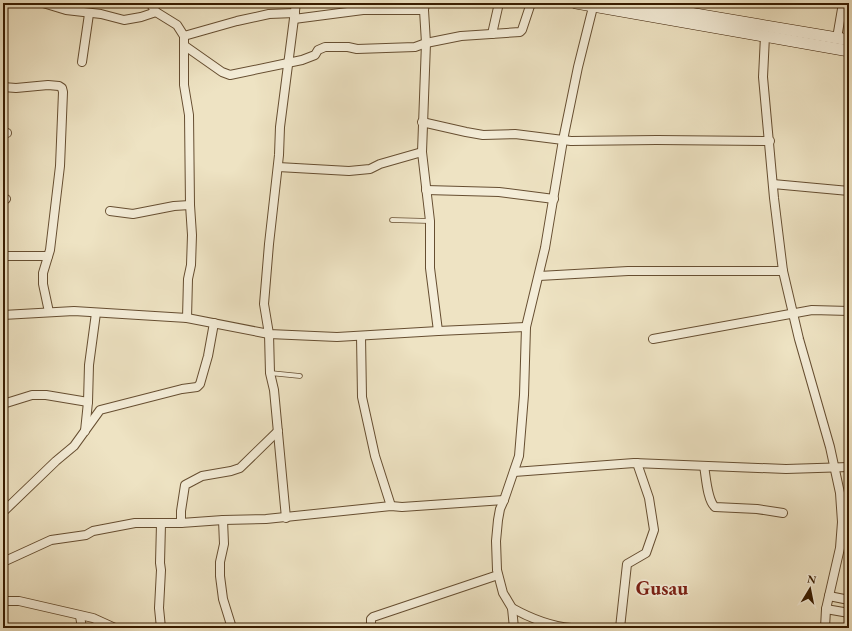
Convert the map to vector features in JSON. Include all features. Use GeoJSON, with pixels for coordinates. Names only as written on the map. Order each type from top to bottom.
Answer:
{"type":"FeatureCollection","features":[{"type":"Feature","properties":{"kind":"street"},"geometry":{"type":"LineString","coordinates":[[44,3],[66,10],[89,14],[101,14],[124,20],[141,18],[156,12]]}},
{"type":"Feature","properties":{"kind":"street"},"geometry":{"type":"LineString","coordinates":[[150,3],[156,12],[177,25],[184,36],[184,85],[189,115],[190,205],[192,235],[186,318]]}},
{"type":"Feature","properties":{"kind":"street"},"geometry":{"type":"LineString","coordinates":[[286,518],[274,390],[270,373],[269,334],[264,304],[278,167],[280,126],[296,3]]}},
{"type":"Feature","properties":{"kind":"street"},"geometry":{"type":"LineString","coordinates":[[492,34],[499,3]]}},
{"type":"Feature","properties":{"kind":"street"},"geometry":{"type":"LineString","coordinates":[[185,46],[222,72],[230,75],[302,60],[315,55],[318,50],[325,47],[348,47],[357,49],[415,47],[426,43],[461,36],[520,32],[531,3]]}},
{"type":"Feature","properties":{"kind":"street"},"geometry":{"type":"LineString","coordinates":[[576,3],[849,51]]}},
{"type":"Feature","properties":{"kind":"street"},"geometry":{"type":"LineString","coordinates":[[631,3],[849,40]]}},
{"type":"Feature","properties":{"kind":"street"},"geometry":{"type":"LineString","coordinates":[[836,38],[843,3]]}},
{"type":"Feature","properties":{"kind":"street"},"geometry":{"type":"LineString","coordinates":[[184,36],[237,21],[269,14],[294,16],[423,5],[426,43],[422,152],[430,221],[430,268],[438,331]]}},
{"type":"Feature","properties":{"kind":"street"},"geometry":{"type":"LineString","coordinates":[[514,628],[512,608],[503,593],[498,575],[496,541],[497,527],[500,509],[519,456],[522,427],[526,327],[546,248],[563,140],[593,5]]}},
{"type":"Feature","properties":{"kind":"street"},"geometry":{"type":"LineString","coordinates":[[82,62],[89,14]]}},
{"type":"Feature","properties":{"kind":"street"},"geometry":{"type":"LineString","coordinates":[[766,36],[763,77],[783,271],[840,493],[842,522],[840,548],[826,609],[825,628]]}},
{"type":"Feature","properties":{"kind":"street"},"geometry":{"type":"LineString","coordinates":[[3,87],[24,88],[59,86],[62,88],[63,92],[60,166],[50,250],[43,273],[43,284],[49,312]]}},
{"type":"Feature","properties":{"kind":"street"},"geometry":{"type":"LineString","coordinates":[[422,122],[483,135],[515,134],[571,141],[770,141]]}},
{"type":"Feature","properties":{"kind":"street"},"geometry":{"type":"LineString","coordinates":[[278,167],[349,171],[370,169],[380,164],[422,152]]}},
{"type":"Feature","properties":{"kind":"street"},"geometry":{"type":"LineString","coordinates":[[773,184],[849,191]]}},
{"type":"Feature","properties":{"kind":"street"},"geometry":{"type":"LineString","coordinates":[[426,190],[499,192],[554,199]]}},
{"type":"Feature","properties":{"kind":"street"},"geometry":{"type":"LineString","coordinates":[[110,211],[134,214],[174,206],[190,205]]}},
{"type":"Feature","properties":{"kind":"street"},"geometry":{"type":"LineString","coordinates":[[3,256],[48,256]]}},
{"type":"Feature","properties":{"kind":"street"},"geometry":{"type":"LineString","coordinates":[[539,276],[628,271],[783,271]]}},
{"type":"Feature","properties":{"kind":"street"},"geometry":{"type":"LineString","coordinates":[[653,339],[812,310],[849,311]]}},
{"type":"Feature","properties":{"kind":"street"},"geometry":{"type":"LineString","coordinates":[[3,315],[49,312],[96,312],[186,318],[269,334],[337,337],[526,327]]}},
{"type":"Feature","properties":{"kind":"street"},"geometry":{"type":"LineString","coordinates":[[85,432],[88,402],[89,365],[96,312]]}},
{"type":"Feature","properties":{"kind":"street"},"geometry":{"type":"LineString","coordinates":[[3,512],[56,461],[74,446],[100,410],[182,389],[197,387],[200,384],[208,356],[214,323]]}},
{"type":"Feature","properties":{"kind":"street"},"geometry":{"type":"LineString","coordinates":[[361,336],[362,397],[375,456],[391,506]]}},
{"type":"Feature","properties":{"kind":"street"},"geometry":{"type":"LineString","coordinates":[[3,404],[32,395],[46,395],[88,402]]}},
{"type":"Feature","properties":{"kind":"street"},"geometry":{"type":"LineString","coordinates":[[181,524],[181,511],[185,485],[202,476],[240,468],[278,431]]}},
{"type":"Feature","properties":{"kind":"street"},"geometry":{"type":"LineString","coordinates":[[514,472],[638,463],[786,469],[849,467]]}},
{"type":"Feature","properties":{"kind":"street"},"geometry":{"type":"LineString","coordinates":[[620,628],[627,564],[646,553],[654,530],[649,498],[638,463]]}},
{"type":"Feature","properties":{"kind":"street"},"geometry":{"type":"LineString","coordinates":[[704,466],[710,498],[715,507],[757,509],[783,513]]}},
{"type":"Feature","properties":{"kind":"street"},"geometry":{"type":"LineString","coordinates":[[3,562],[51,540],[86,536],[93,531],[135,523],[151,522],[161,524],[181,524],[223,520],[286,518],[391,506],[402,507],[504,500]]}},
{"type":"Feature","properties":{"kind":"street"},"geometry":{"type":"LineString","coordinates":[[223,520],[224,544],[220,562],[220,576],[223,599],[232,628]]}},
{"type":"Feature","properties":{"kind":"street"},"geometry":{"type":"LineString","coordinates":[[161,524],[159,615],[161,628]]}},
{"type":"Feature","properties":{"kind":"street"},"geometry":{"type":"LineString","coordinates":[[371,628],[370,619],[373,617],[498,575]]}},
{"type":"Feature","properties":{"kind":"street"},"geometry":{"type":"LineString","coordinates":[[829,596],[849,600]]}},
{"type":"Feature","properties":{"kind":"street"},"geometry":{"type":"LineString","coordinates":[[3,601],[19,601],[93,618],[115,628]]}},
{"type":"Feature","properties":{"kind":"street"},"geometry":{"type":"LineString","coordinates":[[512,608],[531,619],[571,628]]}},
{"type":"Feature","properties":{"kind":"street"},"geometry":{"type":"LineString","coordinates":[[826,609],[849,613]]}},
{"type":"Feature","properties":{"kind":"street"},"geometry":{"type":"LineString","coordinates":[[80,616],[82,628]]}},
{"type":"Feature","properties":{"kind":"lane"},"geometry":{"type":"LineString","coordinates":[[392,220],[430,221]]}},
{"type":"Feature","properties":{"kind":"lane"},"geometry":{"type":"LineString","coordinates":[[270,373],[300,376]]}},
{"type":"Feature","properties":{"kind":"district","name":"Gusau"},"geometry":{"type":"Point","coordinates":[662,588]}}]}
